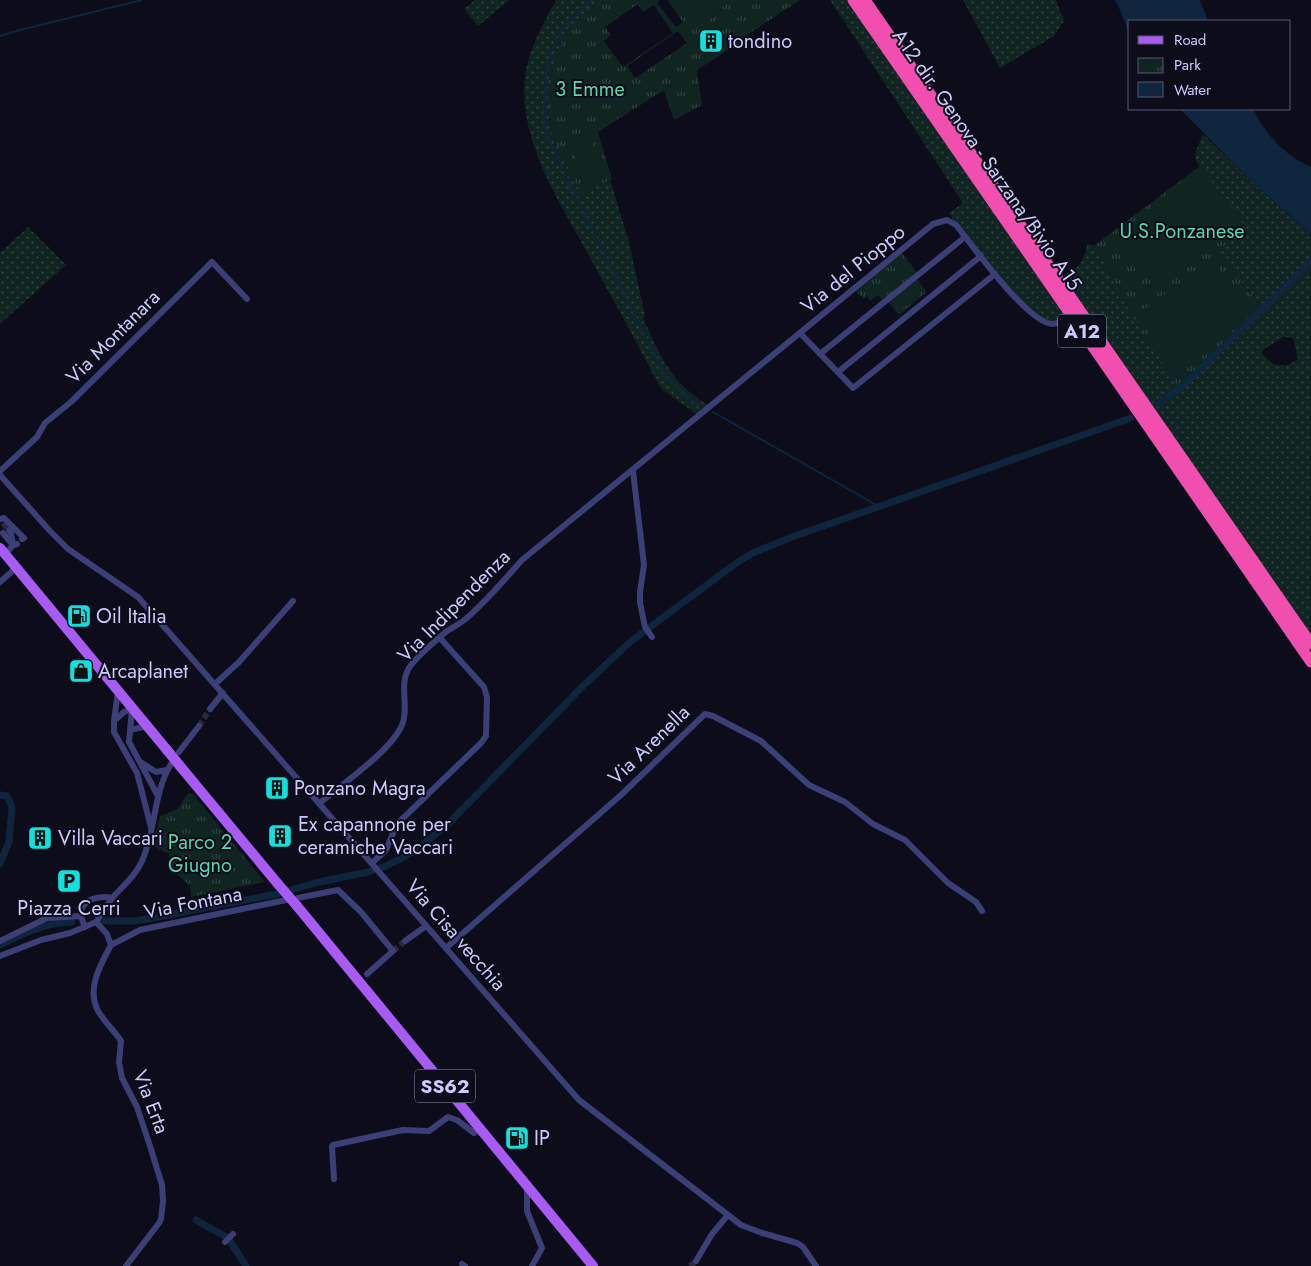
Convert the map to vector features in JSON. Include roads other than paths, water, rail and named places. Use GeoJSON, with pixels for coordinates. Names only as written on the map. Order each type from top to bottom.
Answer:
{"type":"FeatureCollection","features":[{"type":"Feature","properties":{"kind":"highway","name":"A12 dir. Genova - Sarzana/Bivio A15"},"geometry":{"type":"LineString","coordinates":[[853,0],[1311,662]]}},
{"type":"Feature","properties":{"kind":"highway","name":"A12"},"geometry":{"type":"LineString","coordinates":[[866,0],[1311,644]]}},
{"type":"Feature","properties":{"kind":"main road","name":"SS62"},"geometry":{"type":"LineString","coordinates":[[3,551],[167,750],[172,767],[278,884],[297,902],[478,1127],[593,1266]]}},
{"type":"Feature","properties":{"kind":"street","name":"Via del Pioppo"},"geometry":{"type":"LineString","coordinates":[[652,456],[933,224],[940,221],[952,222],[1007,288],[1039,319],[1053,324],[1070,317]]}},
{"type":"Feature","properties":{"kind":"street"},"geometry":{"type":"LineString","coordinates":[[820,354],[965,236]]}},
{"type":"Feature","properties":{"kind":"street"},"geometry":{"type":"LineString","coordinates":[[838,372],[981,256]]}},
{"type":"Feature","properties":{"kind":"street","name":"Via Montanara"},"geometry":{"type":"LineString","coordinates":[[0,473],[37,437],[45,423],[71,402],[212,262],[247,299]]}},
{"type":"Feature","properties":{"kind":"street"},"geometry":{"type":"LineString","coordinates":[[800,333],[853,388],[995,274]]}},
{"type":"Feature","properties":{"kind":"street","name":"Via Indipendenza"},"geometry":{"type":"LineString","coordinates":[[320,803],[384,750],[402,725],[405,716],[403,690],[410,666],[440,638],[469,616],[522,560],[652,456]]}},
{"type":"Feature","properties":{"kind":"street"},"geometry":{"type":"LineString","coordinates":[[633,471],[644,566],[640,592],[645,627],[651,635]]}},
{"type":"Feature","properties":{"kind":"street","name":"Via Cisa vecchia"},"geometry":{"type":"LineString","coordinates":[[0,473],[68,549],[138,597],[579,1100],[728,1215],[749,1228],[797,1243],[803,1247],[816,1266]]}},
{"type":"Feature","properties":{"kind":"street"},"geometry":{"type":"LineString","coordinates":[[1,519],[17,543]]}},
{"type":"Feature","properties":{"kind":"street"},"geometry":{"type":"LineString","coordinates":[[3,551],[24,538],[9,533]]}},
{"type":"Feature","properties":{"kind":"street"},"geometry":{"type":"LineString","coordinates":[[0,582],[16,568]]}},
{"type":"Feature","properties":{"kind":"street"},"geometry":{"type":"LineString","coordinates":[[215,684],[239,662],[294,601]]}},
{"type":"Feature","properties":{"kind":"street"},"geometry":{"type":"LineString","coordinates":[[373,865],[386,850],[397,824],[482,743],[486,736],[487,697],[484,687],[440,638]]}},
{"type":"Feature","properties":{"kind":"street"},"geometry":{"type":"LineString","coordinates":[[118,691],[114,732],[137,773],[152,828]]}},
{"type":"Feature","properties":{"kind":"street"},"geometry":{"type":"LineString","coordinates":[[210,709],[223,693]]}},
{"type":"Feature","properties":{"kind":"street"},"geometry":{"type":"LineString","coordinates":[[114,721],[124,712],[132,709],[129,742],[158,796]]}},
{"type":"Feature","properties":{"kind":"street","name":"Via Arenella"},"geometry":{"type":"LineString","coordinates":[[446,948],[621,795],[705,714],[714,716],[761,741],[809,785],[845,802],[873,824],[905,840],[948,884],[976,902],[982,911]]}},
{"type":"Feature","properties":{"kind":"street"},"geometry":{"type":"LineString","coordinates":[[130,730],[147,726]]}},
{"type":"Feature","properties":{"kind":"street"},"geometry":{"type":"LineString","coordinates":[[179,752],[199,726]]}},
{"type":"Feature","properties":{"kind":"street"},"geometry":{"type":"LineString","coordinates":[[139,761],[156,772],[172,767]]}},
{"type":"Feature","properties":{"kind":"street"},"geometry":{"type":"LineString","coordinates":[[0,956],[41,940],[70,933],[96,922],[112,898],[139,867],[152,828],[158,796],[172,767]]}},
{"type":"Feature","properties":{"kind":"street"},"geometry":{"type":"LineString","coordinates":[[142,794],[158,796]]}},
{"type":"Feature","properties":{"kind":"street"},"geometry":{"type":"LineString","coordinates":[[297,902],[338,890],[361,912],[393,951],[367,974]]}},
{"type":"Feature","properties":{"kind":"street"},"geometry":{"type":"LineString","coordinates":[[85,927],[81,910],[90,899],[105,896],[112,898]]}},
{"type":"Feature","properties":{"kind":"street","name":"Via Fontana"},"geometry":{"type":"LineString","coordinates":[[110,945],[140,930],[286,900]]}},
{"type":"Feature","properties":{"kind":"street"},"geometry":{"type":"LineString","coordinates":[[0,941],[47,918],[81,916]]}},
{"type":"Feature","properties":{"kind":"street"},"geometry":{"type":"LineString","coordinates":[[96,922],[107,934],[110,945]]}},
{"type":"Feature","properties":{"kind":"street"},"geometry":{"type":"LineString","coordinates":[[405,941],[426,926]]}},
{"type":"Feature","properties":{"kind":"street","name":"Via Erta"},"geometry":{"type":"LineString","coordinates":[[110,945],[96,978],[94,998],[97,1008],[121,1041],[119,1062],[122,1078],[137,1107],[162,1185],[163,1201],[161,1219],[126,1266]]}},
{"type":"Feature","properties":{"kind":"street"},"geometry":{"type":"LineString","coordinates":[[334,1179],[332,1146],[334,1145],[403,1130],[429,1131],[448,1117],[457,1120],[473,1132],[478,1127]]}},
{"type":"Feature","properties":{"kind":"street"},"geometry":{"type":"LineString","coordinates":[[527,1186],[527,1212],[542,1248],[532,1266]]}},
{"type":"Feature","properties":{"kind":"street"},"geometry":{"type":"LineString","coordinates":[[696,1261],[712,1234],[728,1215]]}},
{"type":"Feature","properties":{"kind":"street"},"geometry":{"type":"LineString","coordinates":[[224,1242],[233,1234]]}},
{"type":"Feature","properties":{"kind":"water"},"geometry":{"type":"Polygon","coordinates":[[[1115,0],[1200,0],[1208,20],[1128,20],[1128,31],[1115,0]]]}},
{"type":"Feature","properties":{"kind":"water"},"geometry":{"type":"Polygon","coordinates":[[[1181,110],[1254,110],[1277,144],[1293,157],[1311,167],[1311,235],[1257,187],[1181,110]]]}},
{"type":"Feature","properties":{"kind":"waterway"},"geometry":{"type":"LineString","coordinates":[[0,36],[142,0]]}},
{"type":"Feature","properties":{"kind":"waterway"},"geometry":{"type":"LineString","coordinates":[[591,0],[562,31],[550,54],[546,73],[544,128],[663,372],[686,397],[698,405]]}},
{"type":"Feature","properties":{"kind":"waterway"},"geometry":{"type":"LineString","coordinates":[[1169,396],[1187,382],[1311,261]]}},
{"type":"Feature","properties":{"kind":"waterway"},"geometry":{"type":"LineString","coordinates":[[713,412],[878,506]]}},
{"type":"Feature","properties":{"kind":"waterway"},"geometry":{"type":"LineString","coordinates":[[103,921],[135,921],[277,894],[386,866],[417,850],[449,823],[583,686],[630,642],[739,561],[755,552],[792,537],[1131,418]]}},
{"type":"Feature","properties":{"kind":"waterway"},"geometry":{"type":"LineString","coordinates":[[0,795],[7,796],[12,807],[9,842],[0,864]]}},
{"type":"Feature","properties":{"kind":"waterway"},"geometry":{"type":"LineString","coordinates":[[0,945],[44,927],[72,922]]}},
{"type":"Feature","properties":{"kind":"waterway"},"geometry":{"type":"LineString","coordinates":[[196,1220],[228,1238],[246,1266]]}},
{"type":"Feature","properties":{"kind":"tunnel"},"geometry":{"type":"LineString","coordinates":[[3,523],[9,530]]}},
{"type":"Feature","properties":{"kind":"tunnel"},"geometry":{"type":"LineString","coordinates":[[199,726],[210,709]]}},
{"type":"Feature","properties":{"kind":"tunnel"},"geometry":{"type":"LineString","coordinates":[[393,951],[405,941]]}},
{"type":"Feature","properties":{"kind":"tunnel"},"geometry":{"type":"LineString","coordinates":[[690,1266],[696,1261]]}},
{"type":"Feature","properties":{"kind":"place","name":"tondino"},"geometry":{"type":"Point","coordinates":[711,41]}},
{"type":"Feature","properties":{"kind":"place","name":"Oil Italia"},"geometry":{"type":"Point","coordinates":[79,616]}},
{"type":"Feature","properties":{"kind":"place","name":"Arcaplanet"},"geometry":{"type":"Point","coordinates":[81,671]}},
{"type":"Feature","properties":{"kind":"place","name":"Ponzano Magra"},"geometry":{"type":"Point","coordinates":[277,788]}},
{"type":"Feature","properties":{"kind":"place","name":"Ex capannone per ceramiche Vaccari"},"geometry":{"type":"Point","coordinates":[280,836]}},
{"type":"Feature","properties":{"kind":"place","name":"Villa Vaccari"},"geometry":{"type":"Point","coordinates":[40,838]}},
{"type":"Feature","properties":{"kind":"place","name":"Piazza Cerri"},"geometry":{"type":"Point","coordinates":[69,881]}},
{"type":"Feature","properties":{"kind":"place","name":"IP"},"geometry":{"type":"Point","coordinates":[517,1138]}},
{"type":"Feature","properties":{"kind":"park label","name":"3 Emme"},"geometry":{"type":"Point","coordinates":[590,89]}},
{"type":"Feature","properties":{"kind":"park label","name":"U.S.Ponzanese"},"geometry":{"type":"Point","coordinates":[1182,231]}},
{"type":"Feature","properties":{"kind":"park label","name":"Parco 2 Giugno"},"geometry":{"type":"Point","coordinates":[200,854]}}]}
